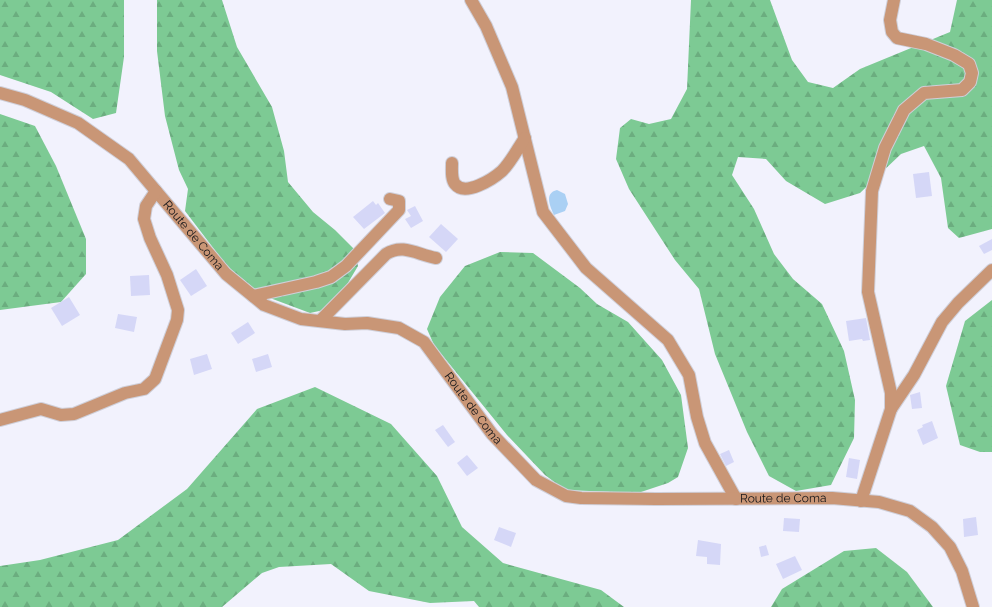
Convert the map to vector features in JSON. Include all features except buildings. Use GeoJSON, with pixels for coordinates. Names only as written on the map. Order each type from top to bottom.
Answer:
{"type":"FeatureCollection","features":[{"type":"Feature","properties":{"kind":"street"},"geometry":{"type":"LineString","coordinates":[[471,0],[486,26],[512,87],[543,212],[586,268],[668,340],[689,375],[697,417],[705,443],[736,499]]}},
{"type":"Feature","properties":{"kind":"street"},"geometry":{"type":"LineString","coordinates":[[891,409],[891,393],[868,292],[872,192],[885,148],[904,110],[924,93],[962,90],[970,82],[972,73],[969,64],[954,55],[926,44],[897,38],[892,32],[890,20],[894,0]]}},
{"type":"Feature","properties":{"kind":"street","name":"Route de Coma"},"geometry":{"type":"LineString","coordinates":[[0,93],[26,100],[78,123],[129,159],[226,274],[264,305],[294,317],[320,322],[367,324],[399,328],[424,342],[492,434],[536,480],[566,496],[581,498],[832,498],[879,502],[910,511],[932,527],[950,547],[962,571],[973,607]]}},
{"type":"Feature","properties":{"kind":"street"},"geometry":{"type":"LineString","coordinates":[[452,164],[452,178],[456,185],[462,189],[474,187],[488,182],[502,170],[525,138]]}},
{"type":"Feature","properties":{"kind":"street"},"geometry":{"type":"LineString","coordinates":[[0,420],[41,409],[61,415],[74,414],[125,393],[144,389],[155,379],[177,320],[178,310],[167,275],[150,238],[144,219],[146,206],[156,191]]}},
{"type":"Feature","properties":{"kind":"street"},"geometry":{"type":"LineString","coordinates":[[253,296],[316,282],[331,277],[346,266],[399,210],[399,201],[390,199]]}},
{"type":"Feature","properties":{"kind":"street"},"geometry":{"type":"LineString","coordinates":[[320,322],[386,254],[393,250],[402,248],[436,258]]}},
{"type":"Feature","properties":{"kind":"street"},"geometry":{"type":"LineString","coordinates":[[861,501],[891,409],[914,375],[942,322],[958,303],[992,270]]}},
{"type":"Feature","properties":{"kind":"green space"},"geometry":{"type":"Polygon","coordinates":[[[0,0],[124,0],[124,57],[116,113],[93,119],[51,92],[0,75],[0,0]]]}},
{"type":"Feature","properties":{"kind":"green space"},"geometry":{"type":"Polygon","coordinates":[[[157,0],[222,0],[237,47],[272,107],[284,151],[288,182],[313,212],[335,230],[354,249],[358,266],[333,308],[310,313],[262,295],[227,266],[185,211],[188,189],[179,170],[165,116],[157,51],[157,0]]]}},
{"type":"Feature","properties":{"kind":"green space"},"geometry":{"type":"Polygon","coordinates":[[[691,0],[770,0],[792,60],[808,82],[833,88],[860,69],[950,32],[957,0],[992,0],[992,229],[959,238],[948,228],[941,178],[924,146],[901,154],[860,193],[825,204],[786,181],[766,159],[738,157],[732,175],[754,209],[774,254],[793,279],[822,304],[844,351],[855,400],[854,438],[831,485],[796,491],[769,476],[747,432],[715,354],[699,289],[675,260],[629,189],[616,159],[620,128],[631,119],[649,124],[671,119],[687,89],[691,0]]]}},
{"type":"Feature","properties":{"kind":"green space"},"geometry":{"type":"Polygon","coordinates":[[[0,114],[35,126],[56,166],[86,239],[86,274],[61,302],[0,310],[0,114]]]}},
{"type":"Feature","properties":{"kind":"green space"},"geometry":{"type":"Polygon","coordinates":[[[500,252],[533,253],[580,288],[597,304],[628,322],[662,360],[681,395],[688,448],[678,477],[668,483],[638,493],[565,490],[545,475],[507,435],[434,345],[427,329],[440,297],[465,266],[500,252]]]}},
{"type":"Feature","properties":{"kind":"green space"},"geometry":{"type":"Polygon","coordinates":[[[992,300],[992,452],[980,452],[960,445],[946,386],[965,321],[992,300]]]}},
{"type":"Feature","properties":{"kind":"green space"},"geometry":{"type":"Polygon","coordinates":[[[315,387],[391,424],[437,476],[462,527],[503,563],[601,590],[624,607],[479,607],[474,601],[430,603],[369,591],[331,564],[279,567],[262,573],[222,607],[0,607],[0,566],[40,560],[118,540],[187,489],[257,409],[315,387]]]}},
{"type":"Feature","properties":{"kind":"green space"},"geometry":{"type":"Polygon","coordinates":[[[876,548],[907,572],[933,607],[771,607],[782,589],[844,551],[876,548]]]}},
{"type":"Feature","properties":{"kind":"water"},"geometry":{"type":"Polygon","coordinates":[[[557,190],[565,194],[568,204],[565,211],[554,215],[549,197],[550,194],[557,190]]]}}]}
